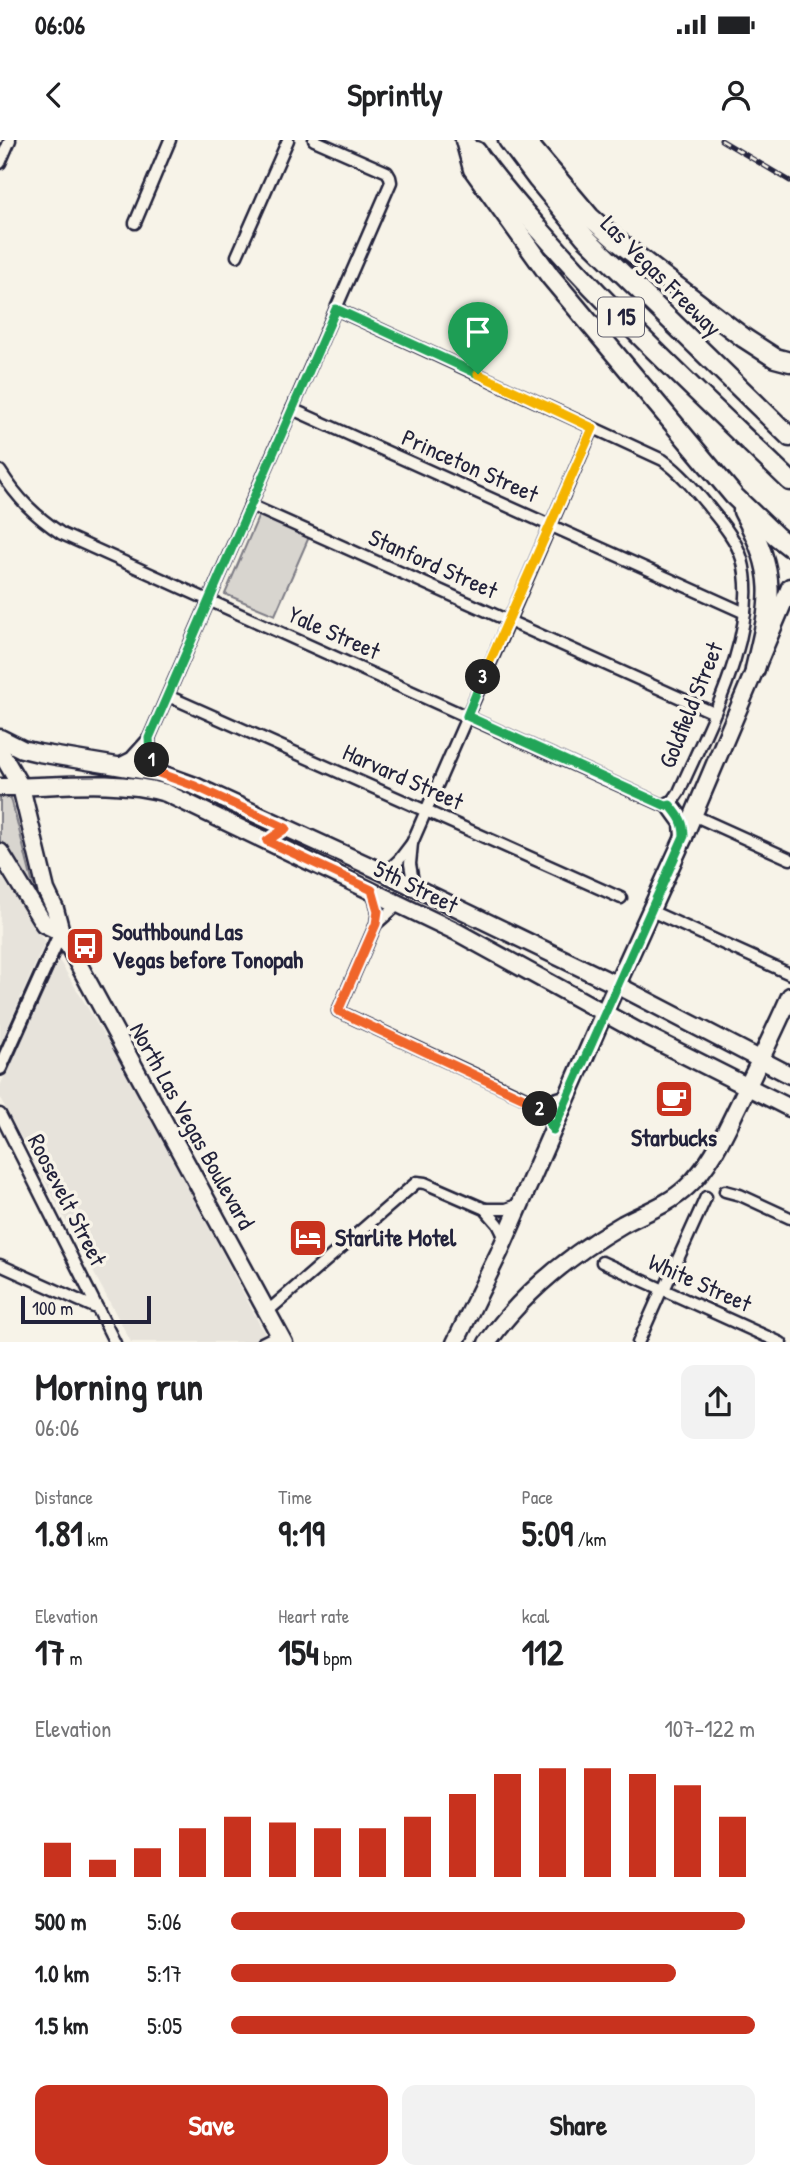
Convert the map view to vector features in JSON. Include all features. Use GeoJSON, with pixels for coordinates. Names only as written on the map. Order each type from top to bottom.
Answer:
{"type":"FeatureCollection","features":[{"type":"Feature","properties":{"kind":"highway","name":"I 15"},"geometry":{"type":"LineString","coordinates":[[466,140],[498,181],[578,272],[790,481]]}},
{"type":"Feature","properties":{"kind":"highway"},"geometry":{"type":"LineString","coordinates":[[466,140],[473,169],[550,276],[734,496],[790,547]]}},
{"type":"Feature","properties":{"kind":"highway","name":"Las Vegas Freeway"},"geometry":{"type":"LineString","coordinates":[[508,140],[585,237],[790,437]]}},
{"type":"Feature","properties":{"kind":"highway"},"geometry":{"type":"LineString","coordinates":[[525,140],[590,217],[616,240],[759,349],[775,358],[790,362]]}},
{"type":"Feature","properties":{"kind":"highway"},"geometry":{"type":"LineString","coordinates":[[734,496],[758,540],[769,581],[768,615],[755,669]]}},
{"type":"Feature","properties":{"kind":"main road"},"geometry":{"type":"LineString","coordinates":[[456,1342],[651,911],[790,587]]}},
{"type":"Feature","properties":{"kind":"main road","name":"5th Street"},"geometry":{"type":"LineString","coordinates":[[0,738],[22,749],[159,773],[195,786],[385,873],[617,985],[790,1075]]}},
{"type":"Feature","properties":{"kind":"main road","name":"North Las Vegas Boulevard"},"geometry":{"type":"LineString","coordinates":[[0,751],[21,787],[46,891],[55,909],[61,932],[282,1338]]}},
{"type":"Feature","properties":{"kind":"main road","name":"5th Street"},"geometry":{"type":"LineString","coordinates":[[0,786],[123,785],[146,788],[187,802],[400,903],[604,1013],[790,1108]]}},
{"type":"Feature","properties":{"kind":"main road"},"geometry":{"type":"LineString","coordinates":[[670,805],[683,823],[684,836]]}},
{"type":"Feature","properties":{"kind":"main road"},"geometry":{"type":"LineString","coordinates":[[267,841],[286,828]]}},
{"type":"Feature","properties":{"kind":"main road","name":"North Las Vegas Boulevard"},"geometry":{"type":"LineString","coordinates":[[0,852],[44,924],[61,932]]}},
{"type":"Feature","properties":{"kind":"main road"},"geometry":{"type":"LineString","coordinates":[[487,1342],[502,1322],[554,1271],[610,1232],[665,1204],[687,1188],[704,1169],[720,1144],[790,996]]}},
{"type":"Feature","properties":{"kind":"street"},"geometry":{"type":"LineString","coordinates":[[135,223],[170,140]]}},
{"type":"Feature","properties":{"kind":"street"},"geometry":{"type":"LineString","coordinates":[[237,256],[288,140]]}},
{"type":"Feature","properties":{"kind":"street"},"geometry":{"type":"LineString","coordinates":[[117,765],[131,758],[149,738],[391,182],[387,172],[314,140]]}},
{"type":"Feature","properties":{"kind":"street"},"geometry":{"type":"LineString","coordinates":[[0,163],[9,142]]}},
{"type":"Feature","properties":{"kind":"street","name":"Goldfield Street"},"geometry":{"type":"LineString","coordinates":[[336,309],[663,460],[687,481],[730,533],[742,558],[747,591],[739,644],[728,680],[679,792],[670,805]]}},
{"type":"Feature","properties":{"kind":"street","name":"Princeton Street"},"geometry":{"type":"LineString","coordinates":[[292,409],[745,613]]}},
{"type":"Feature","properties":{"kind":"street"},"geometry":{"type":"LineString","coordinates":[[385,873],[412,843],[593,428]]}},
{"type":"Feature","properties":{"kind":"street","name":"Yale Street"},"geometry":{"type":"LineString","coordinates":[[0,471],[25,505],[38,518],[62,534],[666,806],[670,805]]}},
{"type":"Feature","properties":{"kind":"street","name":"Stanford Street"},"geometry":{"type":"LineString","coordinates":[[250,505],[713,713]]}},
{"type":"Feature","properties":{"kind":"street","name":"Harvard Street"},"geometry":{"type":"LineString","coordinates":[[168,696],[621,898]]}},
{"type":"Feature","properties":{"kind":"street"},"geometry":{"type":"LineString","coordinates":[[149,738],[150,754],[159,773]]}},
{"type":"Feature","properties":{"kind":"street"},"geometry":{"type":"LineString","coordinates":[[693,815],[790,859]]}},
{"type":"Feature","properties":{"kind":"street"},"geometry":{"type":"LineString","coordinates":[[412,843],[410,864],[414,887]]}},
{"type":"Feature","properties":{"kind":"street"},"geometry":{"type":"LineString","coordinates":[[372,890],[378,911],[376,924],[338,1011],[530,1101],[545,1114],[553,1130]]}},
{"type":"Feature","properties":{"kind":"street"},"geometry":{"type":"LineString","coordinates":[[376,924],[400,903]]}},
{"type":"Feature","properties":{"kind":"street"},"geometry":{"type":"LineString","coordinates":[[651,911],[790,974]]}},
{"type":"Feature","properties":{"kind":"street"},"geometry":{"type":"LineString","coordinates":[[0,1068],[61,932]]}},
{"type":"Feature","properties":{"kind":"street"},"geometry":{"type":"LineString","coordinates":[[530,1101],[568,1096]]}},
{"type":"Feature","properties":{"kind":"street","name":"Roosevelt Street"},"geometry":{"type":"LineString","coordinates":[[0,1114],[115,1342]]}},
{"type":"Feature","properties":{"kind":"street"},"geometry":{"type":"LineString","coordinates":[[268,1311],[417,1182],[485,1209],[506,1209],[520,1203]]}},
{"type":"Feature","properties":{"kind":"street"},"geometry":{"type":"LineString","coordinates":[[725,1191],[790,1217]]}},
{"type":"Feature","properties":{"kind":"street"},"geometry":{"type":"LineString","coordinates":[[638,1342],[706,1197]]}},
{"type":"Feature","properties":{"kind":"street"},"geometry":{"type":"LineString","coordinates":[[485,1209],[498,1224],[505,1238]]}},
{"type":"Feature","properties":{"kind":"street","name":"White Street"},"geometry":{"type":"LineString","coordinates":[[602,1262],[781,1342]]}},
{"type":"Feature","properties":{"kind":"street"},"geometry":{"type":"LineString","coordinates":[[0,1265],[98,1309]]}},
{"type":"Feature","properties":{"kind":"street"},"geometry":{"type":"LineString","coordinates":[[262,1342],[282,1338]]}},
{"type":"Feature","properties":{"kind":"shaded area"},"geometry":{"type":"Polygon","coordinates":[[[259,515],[309,537],[275,615],[225,594],[259,515]]]}},
{"type":"Feature","properties":{"kind":"shaded area"},"geometry":{"type":"Polygon","coordinates":[[[0,797],[11,798],[32,881],[51,917],[0,844],[0,797]]]}},
{"type":"Feature","properties":{"kind":"shaded area"},"geometry":{"type":"Polygon","coordinates":[[[0,874],[45,942],[0,1045],[0,874]]]}},
{"type":"Feature","properties":{"kind":"shaded area"},"geometry":{"type":"Polygon","coordinates":[[[59,960],[139,1094],[269,1342],[131,1342],[0,1098],[0,1086],[59,960]]]}},
{"type":"Feature","properties":{"kind":"railway"},"geometry":{"type":"LineString","coordinates":[[721,140],[790,181]]}},
{"type":"Feature","properties":{"kind":"place","name":"Southbound Las Vegas before Tonopah"},"geometry":{"type":"Point","coordinates":[85,946]}},
{"type":"Feature","properties":{"kind":"place","name":"Starbucks"},"geometry":{"type":"Point","coordinates":[674,1099]}},
{"type":"Feature","properties":{"kind":"place","name":"Starlite Motel"},"geometry":{"type":"Point","coordinates":[308,1238]}},
{"type":"Feature","properties":{"kind":"route"},"geometry":{"type":"LineString","coordinates":[[336,309],[478,374],[593,428],[467,716],[666,806],[670,805],[684,826],[684,836],[553,1130],[545,1114],[530,1101],[338,1011],[376,924],[378,911],[372,890],[267,841],[286,828],[195,786],[159,773],[150,754],[149,738],[336,309]]}}]}
